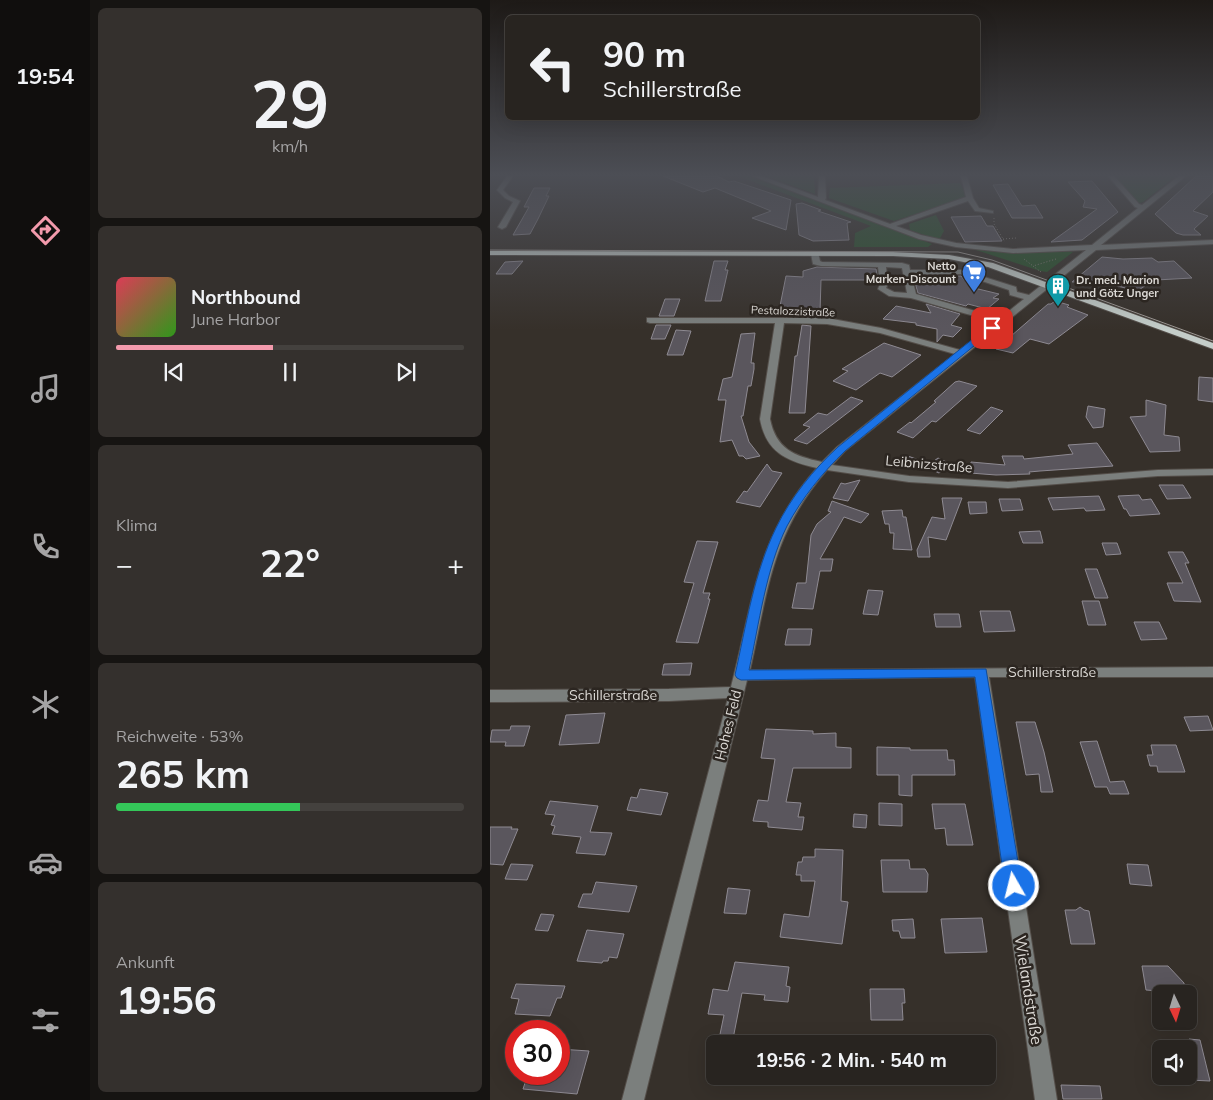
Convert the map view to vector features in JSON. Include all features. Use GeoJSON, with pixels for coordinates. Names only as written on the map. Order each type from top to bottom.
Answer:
{"type":"FeatureCollection","features":[{"type":"Feature","properties":{"kind":"main road"},"geometry":{"type":"LineString","coordinates":[[490,253],[921,255],[965,259],[990,265],[1047,284],[1213,346]]}},
{"type":"Feature","properties":{"kind":"street"},"geometry":{"type":"LineString","coordinates":[[894,227],[938,242],[1013,250],[1213,242]]}},
{"type":"Feature","properties":{"kind":"street","name":"Hohes Feld"},"geometry":{"type":"LineString","coordinates":[[633,1100],[737,692],[765,574],[773,548],[792,508],[823,467],[841,449],[1119,227]]}},
{"type":"Feature","properties":{"kind":"street"},"geometry":{"type":"LineString","coordinates":[[1026,242],[1031,250]]}},
{"type":"Feature","properties":{"kind":"street"},"geometry":{"type":"LineString","coordinates":[[816,254],[816,262],[821,264],[902,265],[906,267],[908,272],[912,296]]}},
{"type":"Feature","properties":{"kind":"street"},"geometry":{"type":"LineString","coordinates":[[882,264],[884,284],[882,290],[892,294],[912,296],[1002,321]]}},
{"type":"Feature","properties":{"kind":"street"},"geometry":{"type":"LineString","coordinates":[[908,272],[970,273],[1012,289],[1013,293],[1030,298]]}},
{"type":"Feature","properties":{"kind":"street","name":"Pestalozzistraße"},"geometry":{"type":"LineString","coordinates":[[650,320],[836,323],[881,331],[962,352]]}},
{"type":"Feature","properties":{"kind":"street","name":"Leibnizstraße"},"geometry":{"type":"LineString","coordinates":[[780,321],[765,420],[768,434],[774,443],[790,456],[811,464],[909,479],[1008,485],[1158,473],[1213,472]]}},
{"type":"Feature","properties":{"kind":"street","name":"Wielandstraße"},"geometry":{"type":"LineString","coordinates":[[981,672],[1046,1100]]}},
{"type":"Feature","properties":{"kind":"street","name":"Schillerstraße"},"geometry":{"type":"LineString","coordinates":[[741,675],[1213,672]]}},
{"type":"Feature","properties":{"kind":"street","name":"Schillerstraße"},"geometry":{"type":"LineString","coordinates":[[490,696],[669,695],[737,692]]}},
{"type":"Feature","properties":{"kind":"path"},"geometry":{"type":"LineString","coordinates":[[996,227],[1013,250]]}},
{"type":"Feature","properties":{"kind":"path"},"geometry":{"type":"LineString","coordinates":[[1003,239],[1016,238]]}},
{"type":"Feature","properties":{"kind":"path"},"geometry":{"type":"LineString","coordinates":[[1042,273],[1033,266],[1061,258]]}},
{"type":"Feature","properties":{"kind":"green space"},"geometry":{"type":"Polygon","coordinates":[[[868,227],[887,227],[932,244],[928,247],[854,247],[855,233],[868,227]]]}},
{"type":"Feature","properties":{"kind":"green space"},"geometry":{"type":"Polygon","coordinates":[[[910,227],[942,227],[944,231],[939,240],[910,230],[910,227]]]}},
{"type":"Feature","properties":{"kind":"green space"},"geometry":{"type":"Polygon","coordinates":[[[973,249],[1062,250],[1073,252],[1047,272],[973,249]]]}},
{"type":"Feature","properties":{"kind":"building"},"geometry":{"type":"Polygon","coordinates":[[[517,227],[534,227],[530,234],[513,235],[517,227]]]}},
{"type":"Feature","properties":{"kind":"building"},"geometry":{"type":"Polygon","coordinates":[[[798,227],[848,227],[849,240],[813,241],[799,235],[798,227]]]}},
{"type":"Feature","properties":{"kind":"building"},"geometry":{"type":"Polygon","coordinates":[[[957,227],[994,227],[1002,241],[965,242],[957,227]]]}},
{"type":"Feature","properties":{"kind":"building"},"geometry":{"type":"Polygon","coordinates":[[[1071,227],[1098,227],[1082,240],[1051,242],[1071,227]]]}},
{"type":"Feature","properties":{"kind":"building"},"geometry":{"type":"Polygon","coordinates":[[[1170,227],[1196,227],[1194,229],[1201,235],[1183,235],[1176,233],[1170,227]]]}},
{"type":"Feature","properties":{"kind":"building"},"geometry":{"type":"Polygon","coordinates":[[[1102,257],[1123,259],[1152,258],[1158,262],[1174,261],[1192,278],[1152,279],[1147,281],[1151,282],[1137,291],[1098,281],[1072,282],[1102,257]]]}},
{"type":"Feature","properties":{"kind":"building"},"geometry":{"type":"Polygon","coordinates":[[[523,261],[512,274],[496,274],[505,262],[523,261]]]}},
{"type":"Feature","properties":{"kind":"building"},"geometry":{"type":"Polygon","coordinates":[[[714,261],[728,261],[725,270],[728,270],[721,301],[705,301],[714,261]]]}},
{"type":"Feature","properties":{"kind":"building"},"geometry":{"type":"Polygon","coordinates":[[[817,267],[876,269],[878,280],[821,280],[820,312],[779,311],[786,276],[803,277],[803,271],[817,267]]]}},
{"type":"Feature","properties":{"kind":"building"},"geometry":{"type":"Polygon","coordinates":[[[961,276],[970,287],[999,294],[993,298],[999,299],[987,309],[968,304],[966,306],[918,293],[914,279],[961,276]]]}},
{"type":"Feature","properties":{"kind":"building"},"geometry":{"type":"Polygon","coordinates":[[[665,299],[680,299],[674,316],[659,316],[665,299]]]}},
{"type":"Feature","properties":{"kind":"building"},"geometry":{"type":"Polygon","coordinates":[[[1055,301],[1069,305],[1067,307],[1088,315],[1049,344],[1030,339],[1013,353],[996,349],[1048,304],[1055,301]]]}},
{"type":"Feature","properties":{"kind":"building"},"geometry":{"type":"Polygon","coordinates":[[[926,304],[960,314],[951,325],[962,328],[953,337],[943,335],[937,342],[937,329],[916,325],[916,323],[883,319],[896,306],[931,313],[926,304]]]}},
{"type":"Feature","properties":{"kind":"building"},"geometry":{"type":"Polygon","coordinates":[[[656,325],[671,325],[665,339],[651,339],[656,325]]]}},
{"type":"Feature","properties":{"kind":"building"},"geometry":{"type":"Polygon","coordinates":[[[802,325],[811,326],[805,413],[789,413],[795,356],[797,356],[802,325]]]}},
{"type":"Feature","properties":{"kind":"building"},"geometry":{"type":"Polygon","coordinates":[[[676,330],[691,331],[683,355],[667,355],[676,330]]]}},
{"type":"Feature","properties":{"kind":"building"},"geometry":{"type":"Polygon","coordinates":[[[755,333],[751,363],[754,363],[754,369],[751,386],[748,386],[743,416],[741,416],[749,442],[760,456],[746,459],[743,456],[739,456],[732,440],[720,442],[726,400],[718,400],[723,379],[732,377],[741,334],[755,333]]]}},
{"type":"Feature","properties":{"kind":"building"},"geometry":{"type":"Polygon","coordinates":[[[884,343],[921,355],[892,377],[880,373],[856,390],[833,381],[848,371],[842,369],[884,343]]]}},
{"type":"Feature","properties":{"kind":"building"},"geometry":{"type":"Polygon","coordinates":[[[1199,377],[1213,378],[1213,402],[1198,400],[1199,377]]]}},
{"type":"Feature","properties":{"kind":"building"},"geometry":{"type":"Polygon","coordinates":[[[959,381],[977,386],[936,422],[932,421],[913,438],[897,432],[911,423],[936,402],[934,401],[955,382],[959,381]]]}},
{"type":"Feature","properties":{"kind":"building"},"geometry":{"type":"Polygon","coordinates":[[[851,397],[863,401],[807,444],[794,440],[810,427],[803,425],[818,413],[827,415],[851,397]]]}},
{"type":"Feature","properties":{"kind":"building"},"geometry":{"type":"Polygon","coordinates":[[[1146,400],[1166,405],[1164,435],[1179,437],[1180,451],[1150,452],[1130,417],[1146,416],[1146,400]]]}},
{"type":"Feature","properties":{"kind":"building"},"geometry":{"type":"Polygon","coordinates":[[[1088,406],[1105,409],[1103,427],[1093,428],[1086,417],[1088,406]]]}},
{"type":"Feature","properties":{"kind":"building"},"geometry":{"type":"Polygon","coordinates":[[[991,407],[1003,411],[980,434],[967,430],[991,407]]]}},
{"type":"Feature","properties":{"kind":"building"},"geometry":{"type":"Polygon","coordinates":[[[1097,443],[1113,466],[1029,472],[1030,474],[996,475],[970,473],[971,462],[1005,465],[1002,456],[1023,456],[1024,459],[1073,454],[1068,445],[1097,443]]]}},
{"type":"Feature","properties":{"kind":"building"},"geometry":{"type":"Polygon","coordinates":[[[905,455],[919,460],[910,468],[895,463],[905,455]]]}},
{"type":"Feature","properties":{"kind":"building"},"geometry":{"type":"Polygon","coordinates":[[[938,458],[951,464],[939,473],[926,467],[938,458]]]}},
{"type":"Feature","properties":{"kind":"building"},"geometry":{"type":"Polygon","coordinates":[[[767,464],[772,471],[782,473],[760,507],[736,502],[744,491],[747,492],[767,464]]]}},
{"type":"Feature","properties":{"kind":"building"},"geometry":{"type":"Polygon","coordinates":[[[860,480],[848,501],[833,498],[841,483],[845,484],[860,480]]]}},
{"type":"Feature","properties":{"kind":"building"},"geometry":{"type":"Polygon","coordinates":[[[1159,485],[1183,485],[1191,498],[1167,499],[1159,485]]]}},
{"type":"Feature","properties":{"kind":"building"},"geometry":{"type":"Polygon","coordinates":[[[1139,495],[1142,500],[1151,499],[1160,514],[1130,516],[1126,509],[1124,509],[1118,496],[1139,495]]]}},
{"type":"Feature","properties":{"kind":"building"},"geometry":{"type":"Polygon","coordinates":[[[1099,496],[1105,510],[1086,511],[1084,508],[1053,510],[1048,498],[1099,496]]]}},
{"type":"Feature","properties":{"kind":"building"},"geometry":{"type":"Polygon","coordinates":[[[942,498],[962,498],[946,540],[928,537],[930,557],[918,557],[917,550],[932,517],[945,519],[942,498]]]}},
{"type":"Feature","properties":{"kind":"building"},"geometry":{"type":"Polygon","coordinates":[[[999,499],[1020,499],[1023,510],[1002,511],[999,499]]]}},
{"type":"Feature","properties":{"kind":"building"},"geometry":{"type":"Polygon","coordinates":[[[832,501],[869,514],[861,523],[844,517],[820,559],[833,559],[831,571],[820,571],[813,609],[792,608],[797,583],[806,583],[811,535],[817,524],[831,512],[828,511],[832,501]]]}},
{"type":"Feature","properties":{"kind":"building"},"geometry":{"type":"Polygon","coordinates":[[[968,502],[986,502],[987,513],[970,514],[968,502]]]}},
{"type":"Feature","properties":{"kind":"building"},"geometry":{"type":"Polygon","coordinates":[[[902,510],[903,517],[906,517],[912,550],[893,549],[894,533],[890,533],[889,524],[885,524],[882,511],[902,510]]]}},
{"type":"Feature","properties":{"kind":"building"},"geometry":{"type":"Polygon","coordinates":[[[1040,531],[1043,543],[1023,543],[1019,532],[1040,531]]]}},
{"type":"Feature","properties":{"kind":"building"},"geometry":{"type":"Polygon","coordinates":[[[697,541],[718,542],[703,593],[710,593],[708,599],[710,599],[698,643],[676,642],[694,583],[684,582],[697,541]]]}},
{"type":"Feature","properties":{"kind":"building"},"geometry":{"type":"Polygon","coordinates":[[[1102,543],[1117,543],[1121,554],[1106,555],[1102,543]]]}},
{"type":"Feature","properties":{"kind":"building"},"geometry":{"type":"Polygon","coordinates":[[[1168,552],[1183,552],[1189,563],[1185,563],[1201,602],[1174,601],[1167,583],[1183,583],[1168,552]]]}},
{"type":"Feature","properties":{"kind":"building"},"geometry":{"type":"Polygon","coordinates":[[[1085,569],[1097,569],[1108,598],[1095,598],[1085,569]]]}},
{"type":"Feature","properties":{"kind":"building"},"geometry":{"type":"Polygon","coordinates":[[[868,590],[883,591],[878,615],[863,614],[868,590]]]}},
{"type":"Feature","properties":{"kind":"building"},"geometry":{"type":"Polygon","coordinates":[[[1082,601],[1099,601],[1106,625],[1088,625],[1082,601]]]}},
{"type":"Feature","properties":{"kind":"building"},"geometry":{"type":"Polygon","coordinates":[[[980,611],[1010,611],[1015,631],[984,632],[980,611]]]}},
{"type":"Feature","properties":{"kind":"building"},"geometry":{"type":"Polygon","coordinates":[[[934,614],[959,614],[961,627],[936,627],[934,614]]]}},
{"type":"Feature","properties":{"kind":"building"},"geometry":{"type":"Polygon","coordinates":[[[1134,622],[1159,622],[1167,639],[1141,640],[1134,622]]]}},
{"type":"Feature","properties":{"kind":"building"},"geometry":{"type":"Polygon","coordinates":[[[788,629],[812,629],[810,645],[785,645],[788,629]]]}},
{"type":"Feature","properties":{"kind":"building"},"geometry":{"type":"Polygon","coordinates":[[[692,663],[690,675],[662,675],[664,664],[692,663]]]}},
{"type":"Feature","properties":{"kind":"building"},"geometry":{"type":"Polygon","coordinates":[[[605,713],[599,743],[559,745],[566,715],[605,713]]]}},
{"type":"Feature","properties":{"kind":"building"},"geometry":{"type":"Polygon","coordinates":[[[1208,716],[1213,730],[1190,731],[1184,717],[1208,716]]]}},
{"type":"Feature","properties":{"kind":"building"},"geometry":{"type":"Polygon","coordinates":[[[1016,722],[1035,722],[1053,792],[1041,792],[1039,774],[1026,775],[1016,722]]]}},
{"type":"Feature","properties":{"kind":"building"},"geometry":{"type":"Polygon","coordinates":[[[511,726],[530,726],[524,746],[505,746],[506,742],[490,742],[492,730],[510,730],[511,726]]]}},
{"type":"Feature","properties":{"kind":"building"},"geometry":{"type":"Polygon","coordinates":[[[766,729],[813,731],[813,734],[836,733],[836,747],[851,748],[851,768],[793,768],[786,802],[801,803],[798,817],[804,817],[802,830],[768,827],[768,822],[753,821],[758,800],[768,801],[775,759],[761,758],[766,729]]]}},
{"type":"Feature","properties":{"kind":"building"},"geometry":{"type":"Polygon","coordinates":[[[1097,741],[1110,782],[1124,781],[1129,794],[1110,794],[1107,787],[1095,787],[1080,742],[1097,741]]]}},
{"type":"Feature","properties":{"kind":"building"},"geometry":{"type":"Polygon","coordinates":[[[1151,745],[1176,745],[1185,772],[1158,772],[1157,766],[1150,766],[1147,755],[1153,755],[1151,745]]]}},
{"type":"Feature","properties":{"kind":"building"},"geometry":{"type":"Polygon","coordinates":[[[877,747],[910,748],[910,750],[947,750],[948,760],[954,760],[955,775],[912,775],[912,796],[899,795],[899,775],[877,775],[877,747]]]}},
{"type":"Feature","properties":{"kind":"building"},"geometry":{"type":"Polygon","coordinates":[[[640,789],[668,793],[661,815],[627,810],[631,797],[637,798],[640,789]]]}},
{"type":"Feature","properties":{"kind":"building"},"geometry":{"type":"Polygon","coordinates":[[[550,801],[598,806],[590,832],[612,833],[605,855],[576,853],[581,837],[552,834],[555,826],[551,825],[555,815],[545,814],[550,801]]]}},
{"type":"Feature","properties":{"kind":"building"},"geometry":{"type":"Polygon","coordinates":[[[879,803],[902,804],[902,826],[879,825],[879,803]]]}},
{"type":"Feature","properties":{"kind":"building"},"geometry":{"type":"Polygon","coordinates":[[[932,804],[965,804],[973,845],[947,845],[945,828],[935,829],[932,804]]]}},
{"type":"Feature","properties":{"kind":"building"},"geometry":{"type":"Polygon","coordinates":[[[854,814],[867,815],[866,828],[853,827],[854,814]]]}},
{"type":"Feature","properties":{"kind":"building"},"geometry":{"type":"Polygon","coordinates":[[[490,827],[512,827],[511,829],[518,829],[503,865],[490,864],[490,827]]]}},
{"type":"Feature","properties":{"kind":"building"},"geometry":{"type":"Polygon","coordinates":[[[815,849],[843,850],[841,901],[848,902],[842,944],[780,937],[784,914],[809,917],[815,881],[801,881],[801,875],[796,875],[798,862],[802,862],[803,857],[815,857],[815,849]]]}},
{"type":"Feature","properties":{"kind":"building"},"geometry":{"type":"Polygon","coordinates":[[[881,860],[909,860],[910,869],[925,869],[928,874],[927,892],[883,892],[881,860]]]}},
{"type":"Feature","properties":{"kind":"building"},"geometry":{"type":"Polygon","coordinates":[[[511,864],[533,865],[527,880],[505,879],[511,864]]]}},
{"type":"Feature","properties":{"kind":"building"},"geometry":{"type":"Polygon","coordinates":[[[1127,864],[1148,865],[1152,886],[1130,884],[1127,864]]]}},
{"type":"Feature","properties":{"kind":"building"},"geometry":{"type":"Polygon","coordinates":[[[596,882],[637,886],[629,912],[578,907],[583,894],[592,894],[596,882]]]}},
{"type":"Feature","properties":{"kind":"building"},"geometry":{"type":"Polygon","coordinates":[[[728,888],[750,890],[746,914],[724,913],[728,888]]]}},
{"type":"Feature","properties":{"kind":"building"},"geometry":{"type":"Polygon","coordinates":[[[1080,907],[1089,911],[1095,944],[1071,944],[1065,910],[1076,910],[1080,907]]]}},
{"type":"Feature","properties":{"kind":"building"},"geometry":{"type":"Polygon","coordinates":[[[541,914],[554,915],[548,931],[535,930],[541,914]]]}},
{"type":"Feature","properties":{"kind":"building"},"geometry":{"type":"Polygon","coordinates":[[[982,918],[987,952],[945,953],[941,919],[982,918]]]}},
{"type":"Feature","properties":{"kind":"building"},"geometry":{"type":"Polygon","coordinates":[[[913,919],[915,938],[901,938],[899,931],[893,931],[892,920],[913,919]]]}},
{"type":"Feature","properties":{"kind":"building"},"geometry":{"type":"Polygon","coordinates":[[[587,930],[624,934],[617,958],[609,957],[608,961],[603,961],[602,963],[577,961],[587,930]]]}},
{"type":"Feature","properties":{"kind":"building"},"geometry":{"type":"Polygon","coordinates":[[[735,962],[789,967],[786,986],[790,987],[788,1002],[764,1000],[765,995],[742,993],[734,1035],[720,1035],[724,1015],[708,1014],[713,989],[728,991],[735,962]]]}},
{"type":"Feature","properties":{"kind":"building"},"geometry":{"type":"Polygon","coordinates":[[[1142,966],[1168,966],[1184,983],[1184,985],[1152,985],[1152,990],[1146,990],[1142,966]]]}},
{"type":"Feature","properties":{"kind":"building"},"geometry":{"type":"Polygon","coordinates":[[[516,984],[565,986],[561,998],[557,998],[550,1016],[515,1014],[519,999],[511,998],[516,984]]]}},
{"type":"Feature","properties":{"kind":"building"},"geometry":{"type":"Polygon","coordinates":[[[870,989],[904,989],[905,1003],[902,1003],[903,1020],[871,1020],[870,989]]]}},
{"type":"Feature","properties":{"kind":"building"},"geometry":{"type":"Polygon","coordinates":[[[1189,1039],[1200,1040],[1210,1081],[1197,1080],[1197,1040],[1189,1039]]]}},
{"type":"Feature","properties":{"kind":"building"},"geometry":{"type":"Polygon","coordinates":[[[570,1050],[589,1051],[577,1094],[523,1089],[524,1085],[570,1085],[570,1050]]]}},
{"type":"Feature","properties":{"kind":"building"},"geometry":{"type":"Polygon","coordinates":[[[1061,1085],[1100,1086],[1102,1099],[1063,1099],[1061,1085]]]}},
{"type":"Feature","properties":{"kind":"tram line"},"geometry":{"type":"LineString","coordinates":[[490,250],[958,252],[992,260],[1213,341]]}},
{"type":"Feature","properties":{"kind":"place","name":"Netto Marken-Discount"},"geometry":{"type":"Point","coordinates":[974,293]}},
{"type":"Feature","properties":{"kind":"place","name":"Dr. med. Marion und Götz Unger"},"geometry":{"type":"Point","coordinates":[1058,307]}},
{"type":"Feature","properties":{"kind":"route"},"geometry":{"type":"LineString","coordinates":[[992,328],[841,449],[803,491],[781,527],[773,548],[741,675],[981,672],[1014,886]]}}]}
